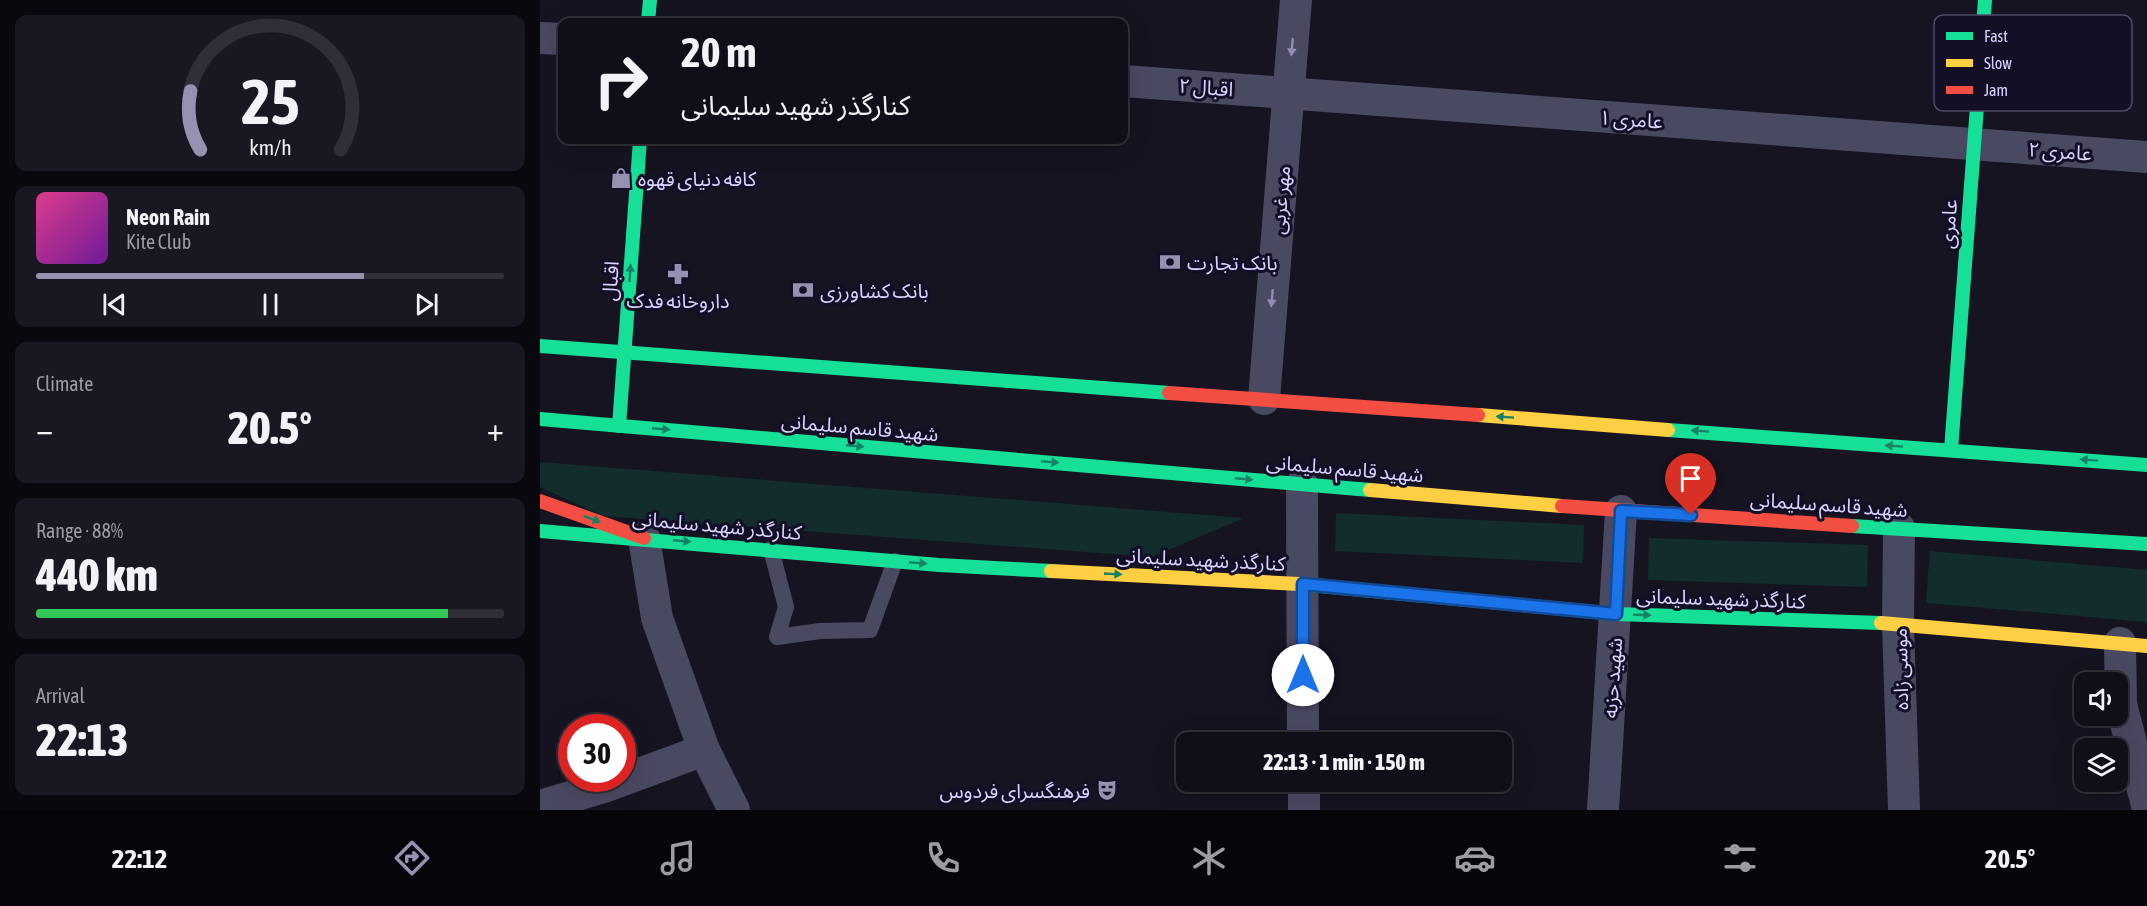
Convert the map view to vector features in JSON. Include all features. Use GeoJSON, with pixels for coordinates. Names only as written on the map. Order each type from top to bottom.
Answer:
{"type":"FeatureCollection","features":[{"type":"Feature","properties":{"kind":"main road"},"geometry":{"type":"LineString","coordinates":[[648,18],[650,0]]}},
{"type":"Feature","properties":{"kind":"main road","name":"عامری"},"geometry":{"type":"LineString","coordinates":[[1984,15],[1985,0]]}},
{"type":"Feature","properties":{"kind":"main road","name":"عامری"},"geometry":{"type":"LineString","coordinates":[[1951,450],[1977,111]]}},
{"type":"Feature","properties":{"kind":"main road","name":"اقبال"},"geometry":{"type":"LineString","coordinates":[[619,426],[640,144]]}},
{"type":"Feature","properties":{"kind":"main road"},"geometry":{"type":"LineString","coordinates":[[540,346],[2147,465]]}},
{"type":"Feature","properties":{"kind":"main road","name":"شهید قاسم سلیمانی"},"geometry":{"type":"LineString","coordinates":[[540,419],[1621,511],[2147,544]]}},
{"type":"Feature","properties":{"kind":"main road"},"geometry":{"type":"LineString","coordinates":[[540,501],[644,538]]}},
{"type":"Feature","properties":{"kind":"main road","name":"کنارگذر شهید سلیمانی"},"geometry":{"type":"LineString","coordinates":[[540,531],[895,561],[1303,584],[1616,614],[1899,624],[2133,658]]}},
{"type":"Feature","properties":{"kind":"street","name":"مهر غربی"},"geometry":{"type":"LineString","coordinates":[[1264,399],[1296,0]]}},
{"type":"Feature","properties":{"kind":"street"},"geometry":{"type":"LineString","coordinates":[[540,38],[558,39]]}},
{"type":"Feature","properties":{"kind":"street","name":"اقبال ۲"},"geometry":{"type":"LineString","coordinates":[[1128,81],[1288,93]]}},
{"type":"Feature","properties":{"kind":"street","name":"عامری ۱"},"geometry":{"type":"LineString","coordinates":[[1288,93],[1974,145]]}},
{"type":"Feature","properties":{"kind":"street","name":"عامری ۲"},"geometry":{"type":"LineString","coordinates":[[1974,145],[2147,157]]}},
{"type":"Feature","properties":{"kind":"street"},"geometry":{"type":"LineString","coordinates":[[1302,484],[1303,732]]}},
{"type":"Feature","properties":{"kind":"street","name":"شهید حزبه"},"geometry":{"type":"LineString","coordinates":[[1603,810],[1621,511]]}},
{"type":"Feature","properties":{"kind":"street","name":"موسی زاده"},"geometry":{"type":"LineString","coordinates":[[1899,528],[1904,810]]}},
{"type":"Feature","properties":{"kind":"street"},"geometry":{"type":"LineString","coordinates":[[644,538],[657,618],[704,750],[734,810]]}},
{"type":"Feature","properties":{"kind":"street"},"geometry":{"type":"LineString","coordinates":[[2133,658],[2121,704],[2147,805]]}},
{"type":"Feature","properties":{"kind":"street"},"geometry":{"type":"LineString","coordinates":[[540,806],[604,787],[704,750]]}},
{"type":"Feature","properties":{"kind":"street"},"geometry":{"type":"LineString","coordinates":[[1304,792],[1304,810]]}},
{"type":"Feature","properties":{"kind":"lane"},"geometry":{"type":"LineString","coordinates":[[771,549],[786,607],[777,637],[820,631],[870,630],[895,561]]}},
{"type":"Feature","properties":{"kind":"green space"},"geometry":{"type":"Polygon","coordinates":[[[540,462],[1244,518],[1152,557],[603,516],[540,487],[540,462]]]}},
{"type":"Feature","properties":{"kind":"green space"},"geometry":{"type":"Polygon","coordinates":[[[1336,513],[1584,525],[1583,563],[1335,551],[1336,513]]]}},
{"type":"Feature","properties":{"kind":"green space"},"geometry":{"type":"Polygon","coordinates":[[[1649,538],[1868,545],[1867,587],[1648,580],[1649,538]]]}},
{"type":"Feature","properties":{"kind":"green space"},"geometry":{"type":"Polygon","coordinates":[[[1930,551],[2147,570],[2147,622],[1926,603],[1930,551]]]}},
{"type":"Feature","properties":{"kind":"traffic: fast"},"geometry":{"type":"LineString","coordinates":[[648,18],[650,0]]}},
{"type":"Feature","properties":{"kind":"traffic: fast"},"geometry":{"type":"LineString","coordinates":[[1984,15],[1985,0]]}},
{"type":"Feature","properties":{"kind":"traffic: fast"},"geometry":{"type":"LineString","coordinates":[[1951,450],[1977,111]]}},
{"type":"Feature","properties":{"kind":"traffic: fast"},"geometry":{"type":"LineString","coordinates":[[619,426],[640,144]]}},
{"type":"Feature","properties":{"kind":"traffic: fast"},"geometry":{"type":"LineString","coordinates":[[540,346],[1169,393]]}},
{"type":"Feature","properties":{"kind":"traffic: fast"},"geometry":{"type":"LineString","coordinates":[[540,419],[1370,490]]}},
{"type":"Feature","properties":{"kind":"traffic: fast"},"geometry":{"type":"LineString","coordinates":[[1668,430],[2147,465]]}},
{"type":"Feature","properties":{"kind":"traffic: fast"},"geometry":{"type":"LineString","coordinates":[[1852,526],[2147,544]]}},
{"type":"Feature","properties":{"kind":"traffic: fast"},"geometry":{"type":"LineString","coordinates":[[540,531],[939,565],[1051,571]]}},
{"type":"Feature","properties":{"kind":"traffic: fast"},"geometry":{"type":"LineString","coordinates":[[1299,584],[1616,614],[1881,623]]}},
{"type":"Feature","properties":{"kind":"traffic: slow"},"geometry":{"type":"LineString","coordinates":[[1478,415],[1668,430]]}},
{"type":"Feature","properties":{"kind":"traffic: slow"},"geometry":{"type":"LineString","coordinates":[[1370,490],[1562,506]]}},
{"type":"Feature","properties":{"kind":"traffic: slow"},"geometry":{"type":"LineString","coordinates":[[1051,571],[1299,584]]}},
{"type":"Feature","properties":{"kind":"traffic: slow"},"geometry":{"type":"LineString","coordinates":[[1881,623],[2147,646]]}},
{"type":"Feature","properties":{"kind":"traffic: jam"},"geometry":{"type":"LineString","coordinates":[[1169,393],[1478,415]]}},
{"type":"Feature","properties":{"kind":"traffic: jam"},"geometry":{"type":"LineString","coordinates":[[540,501],[644,538]]}},
{"type":"Feature","properties":{"kind":"traffic: jam"},"geometry":{"type":"LineString","coordinates":[[1562,506],[1852,526]]}},
{"type":"Feature","properties":{"kind":"place","name":"کافه دنیای قهوه"},"geometry":{"type":"Point","coordinates":[621,178]}},
{"type":"Feature","properties":{"kind":"place","name":"بانک تجارت"},"geometry":{"type":"Point","coordinates":[1170,262]}},
{"type":"Feature","properties":{"kind":"place","name":"داروخانه فدک"},"geometry":{"type":"Point","coordinates":[678,274]}},
{"type":"Feature","properties":{"kind":"place","name":"بانک کشاورزی"},"geometry":{"type":"Point","coordinates":[803,290]}},
{"type":"Feature","properties":{"kind":"place","name":"فرهنگسرای فردوس"},"geometry":{"type":"Point","coordinates":[1107,790]}},
{"type":"Feature","properties":{"kind":"route"},"geometry":{"type":"LineString","coordinates":[[1303,675],[1303,584],[1616,614],[1621,511],[1691,515]]}}]}
